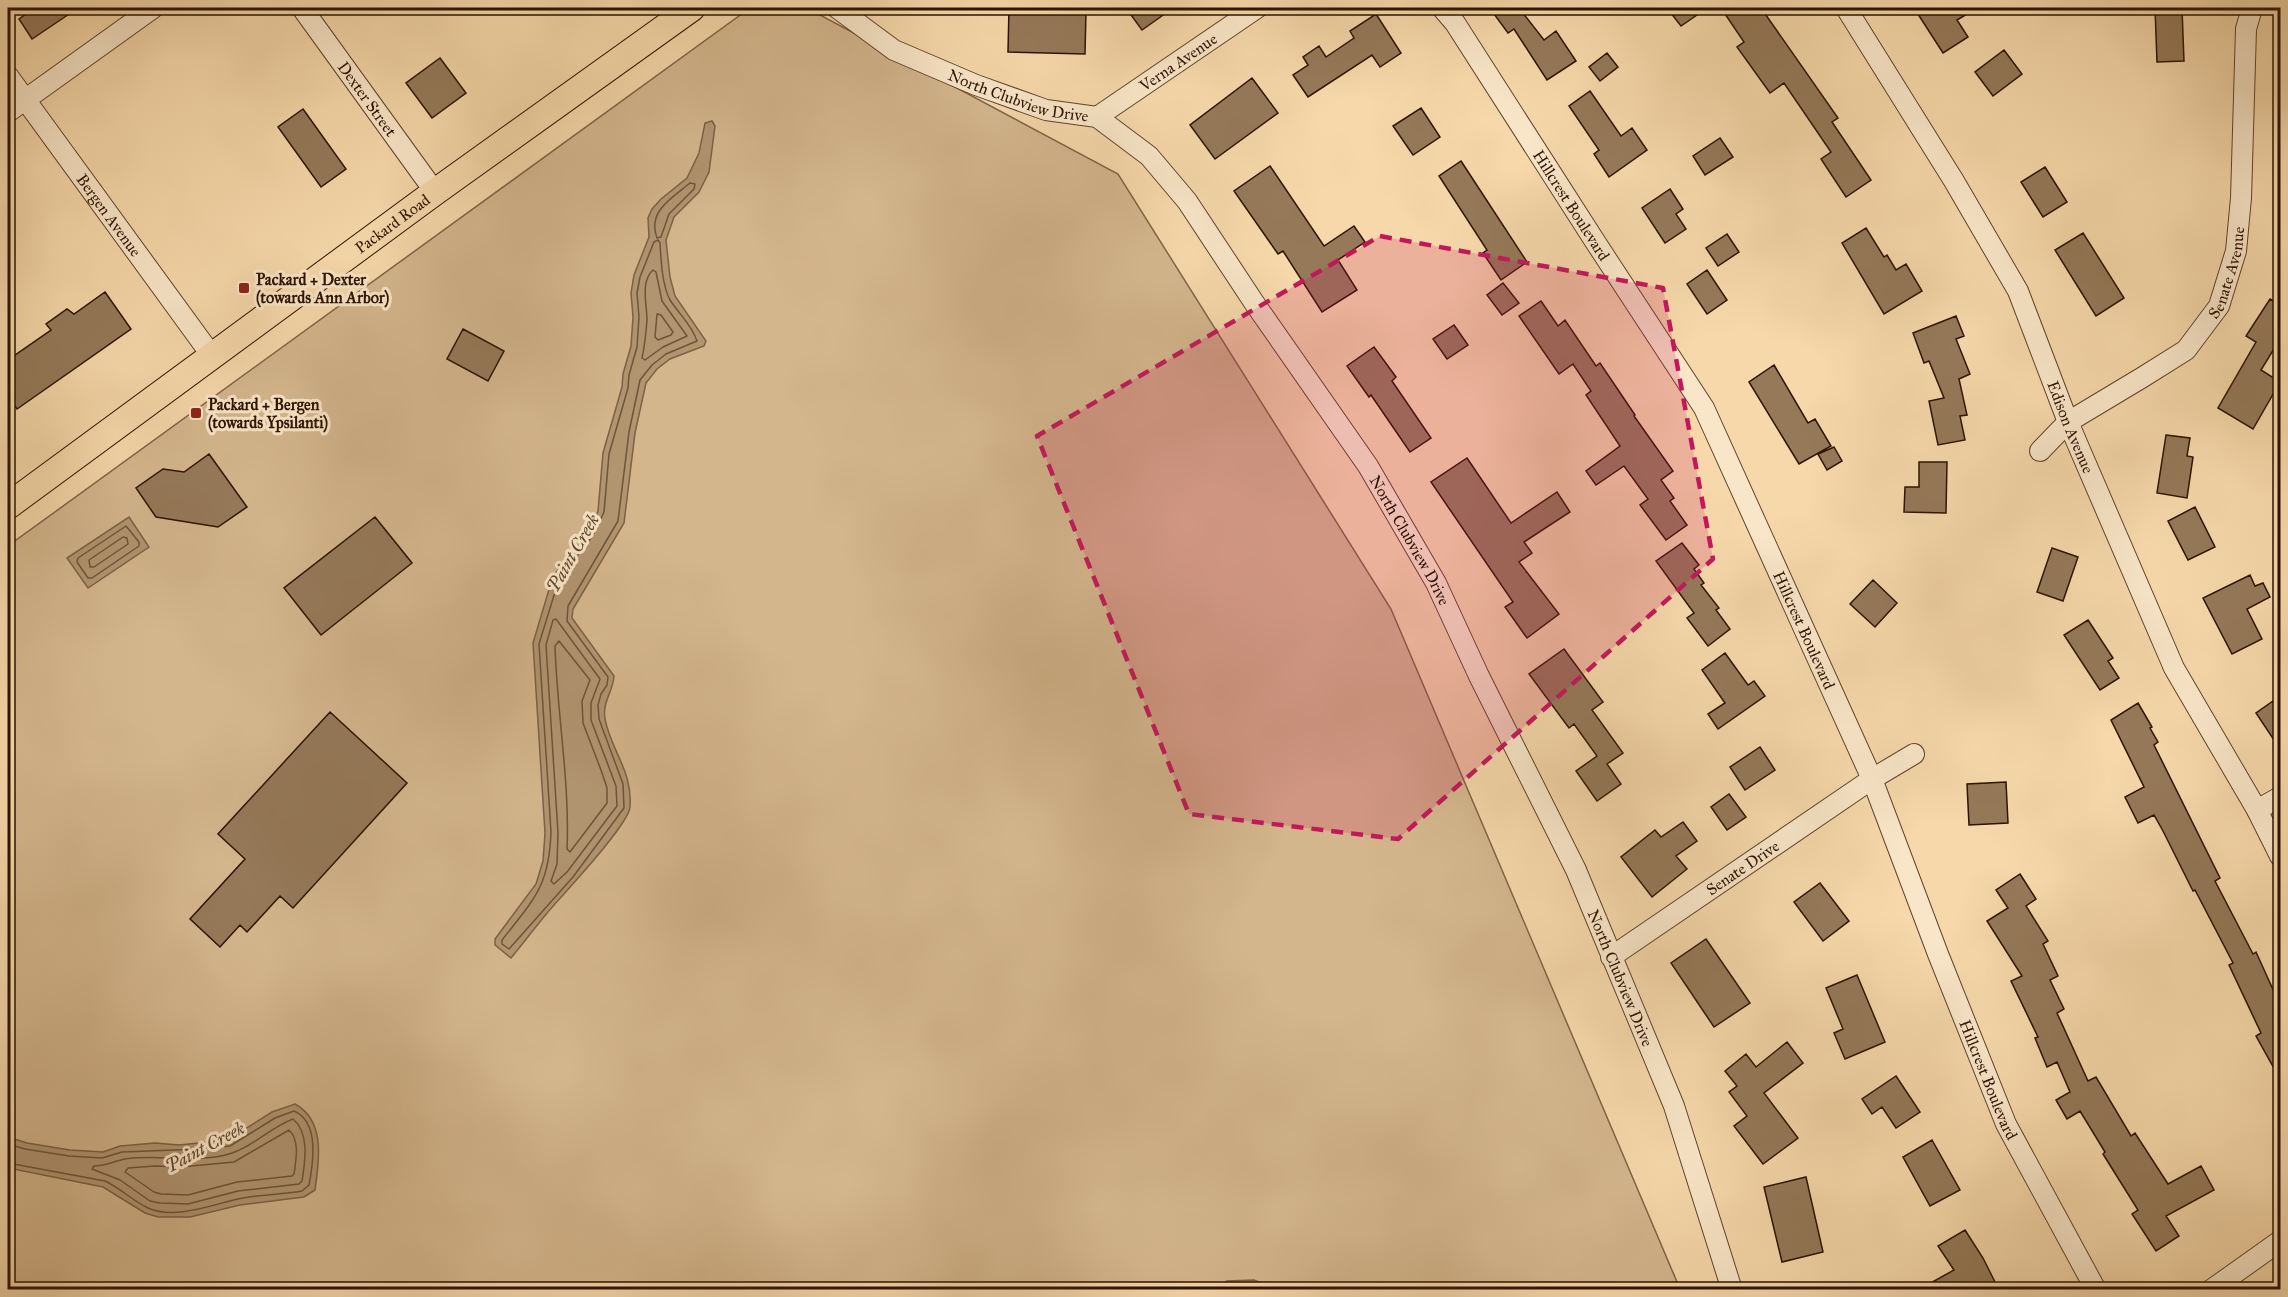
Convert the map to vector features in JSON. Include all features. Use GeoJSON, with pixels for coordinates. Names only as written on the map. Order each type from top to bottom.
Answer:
{"type":"FeatureCollection","features":[{"type":"Feature","properties":{"kind":"main road","name":"Packard Road"},"geometry":{"type":"LineString","coordinates":[[8,506],[435,192],[692,8]]}},
{"type":"Feature","properties":{"kind":"street"},"geometry":{"type":"LineString","coordinates":[[8,112],[153,8]]}},
{"type":"Feature","properties":{"kind":"street","name":"Dexter Street"},"geometry":{"type":"LineString","coordinates":[[302,8],[435,192]]}},
{"type":"Feature","properties":{"kind":"street","name":"North Clubview Drive"},"geometry":{"type":"LineString","coordinates":[[837,8],[894,50],[976,85],[1046,110],[1097,117],[1149,156],[1187,201],[1255,304],[1368,466],[1436,583],[1479,676],[1576,870],[1674,1106],[1732,1290]]}},
{"type":"Feature","properties":{"kind":"street","name":"Verna Avenue"},"geometry":{"type":"LineString","coordinates":[[1097,117],[1257,8]]}},
{"type":"Feature","properties":{"kind":"street","name":"Hillcrest Boulevard"},"geometry":{"type":"LineString","coordinates":[[1442,8],[1455,23],[1704,408],[1872,779],[1938,954],[2006,1124],[2096,1290]]}},
{"type":"Feature","properties":{"kind":"street","name":"Edison Avenue"},"geometry":{"type":"LineString","coordinates":[[1846,8],[1954,181],[2018,291],[2068,422],[2174,668],[2257,810],[2280,856]]}},
{"type":"Feature","properties":{"kind":"street","name":"Senate Avenue"},"geometry":{"type":"LineString","coordinates":[[2040,451],[2068,422],[2186,350],[2219,306],[2236,251],[2241,198],[2246,29],[2252,8]]}},
{"type":"Feature","properties":{"kind":"street","name":"Bergen Avenue"},"geometry":{"type":"LineString","coordinates":[[8,76],[212,356]]}},
{"type":"Feature","properties":{"kind":"street"},"geometry":{"type":"LineString","coordinates":[[1872,779],[1914,754]]}},
{"type":"Feature","properties":{"kind":"street","name":"Senate Drive"},"geometry":{"type":"LineString","coordinates":[[1611,957],[1872,779]]}},
{"type":"Feature","properties":{"kind":"street"},"geometry":{"type":"LineString","coordinates":[[2257,810],[2280,797]]}},
{"type":"Feature","properties":{"kind":"street"},"geometry":{"type":"LineString","coordinates":[[2211,1290],[2280,1241]]}},
{"type":"Feature","properties":{"kind":"highlighted area"},"geometry":{"type":"Polygon","coordinates":[[[1380,236],[1663,288],[1713,559],[1398,839],[1189,814],[1037,436],[1380,236]]]}},
{"type":"Feature","properties":{"kind":"shaded area"},"geometry":{"type":"Polygon","coordinates":[[[750,8],[807,8],[1118,174],[1391,609],[1680,1289],[8,1289],[8,546],[750,8]]]}},
{"type":"Feature","properties":{"kind":"water","name":"Paint Creek"},"geometry":{"type":"Polygon","coordinates":[[[712,121],[715,126],[709,172],[699,192],[674,217],[666,240],[670,277],[675,296],[706,341],[704,346],[670,359],[657,369],[646,383],[635,433],[624,523],[573,609],[572,618],[614,676],[604,713],[608,730],[625,772],[630,794],[630,807],[620,827],[609,841],[548,911],[511,958],[495,945],[495,939],[536,884],[543,861],[545,833],[533,643],[553,576],[587,534],[598,511],[603,453],[631,346],[633,317],[631,293],[634,275],[649,237],[648,218],[661,199],[687,178],[699,153],[705,123],[712,121]]]}},
{"type":"Feature","properties":{"kind":"water"},"geometry":{"type":"Polygon","coordinates":[[[129,517],[149,547],[88,588],[67,558],[129,517]]]}},
{"type":"Feature","properties":{"kind":"water","name":"Paint Creek"},"geometry":{"type":"Polygon","coordinates":[[[295,1104],[305,1111],[312,1121],[318,1142],[319,1155],[315,1190],[304,1197],[240,1205],[190,1217],[158,1217],[145,1213],[103,1187],[8,1168],[8,1137],[27,1143],[70,1150],[103,1152],[120,1146],[155,1143],[179,1145],[228,1140],[272,1112],[295,1104]]]}},
{"type":"Feature","properties":{"kind":"water"},"geometry":{"type":"Polygon","coordinates":[[[1254,1280],[1266,1285],[1267,1289],[1216,1289],[1227,1281],[1254,1280]]]}},
{"type":"Feature","properties":{"kind":"building"},"geometry":{"type":"Polygon","coordinates":[[[35,8],[78,8],[32,39],[19,19],[35,8]]]}},
{"type":"Feature","properties":{"kind":"building"},"geometry":{"type":"Polygon","coordinates":[[[1009,8],[1086,11],[1085,54],[1008,52],[1009,8]]]}},
{"type":"Feature","properties":{"kind":"building"},"geometry":{"type":"Polygon","coordinates":[[[1126,8],[1173,8],[1142,30],[1126,8]]]}},
{"type":"Feature","properties":{"kind":"building"},"geometry":{"type":"Polygon","coordinates":[[[1503,8],[1519,8],[1544,40],[1556,31],[1576,61],[1547,80],[1514,29],[1508,33],[1494,14],[1503,8]]]}},
{"type":"Feature","properties":{"kind":"building"},"geometry":{"type":"Polygon","coordinates":[[[1667,8],[1707,8],[1681,26],[1667,8]]]}},
{"type":"Feature","properties":{"kind":"building"},"geometry":{"type":"Polygon","coordinates":[[[1721,8],[1761,8],[1838,118],[1832,122],[1871,180],[1846,197],[1821,159],[1831,152],[1784,83],[1770,93],[1737,47],[1744,42],[1721,8]]]}},
{"type":"Feature","properties":{"kind":"building"},"geometry":{"type":"Polygon","coordinates":[[[1914,8],[1977,8],[1957,20],[1968,37],[1943,53],[1914,8]]]}},
{"type":"Feature","properties":{"kind":"building"},"geometry":{"type":"Polygon","coordinates":[[[2155,8],[2182,8],[2184,61],[2157,62],[2155,8]]]}},
{"type":"Feature","properties":{"kind":"building"},"geometry":{"type":"Polygon","coordinates":[[[1376,14],[1401,53],[1380,67],[1372,55],[1308,97],[1293,75],[1308,65],[1303,57],[1319,46],[1326,57],[1354,38],[1350,31],[1376,14]]]}},
{"type":"Feature","properties":{"kind":"building"},"geometry":{"type":"Polygon","coordinates":[[[2004,50],[2022,74],[1993,96],[1975,72],[2004,50]]]}},
{"type":"Feature","properties":{"kind":"building"},"geometry":{"type":"Polygon","coordinates":[[[1607,53],[1618,67],[1600,81],[1589,67],[1607,53]]]}},
{"type":"Feature","properties":{"kind":"building"},"geometry":{"type":"Polygon","coordinates":[[[440,58],[466,93],[432,118],[406,83],[440,58]]]}},
{"type":"Feature","properties":{"kind":"building"},"geometry":{"type":"Polygon","coordinates":[[[1252,78],[1278,113],[1215,159],[1190,125],[1252,78]]]}},
{"type":"Feature","properties":{"kind":"building"},"geometry":{"type":"Polygon","coordinates":[[[1590,91],[1621,136],[1632,128],[1647,150],[1609,177],[1594,154],[1599,150],[1569,106],[1590,91]]]}},
{"type":"Feature","properties":{"kind":"building"},"geometry":{"type":"Polygon","coordinates":[[[1421,108],[1440,137],[1413,155],[1393,126],[1421,108]]]}},
{"type":"Feature","properties":{"kind":"building"},"geometry":{"type":"Polygon","coordinates":[[[303,109],[346,169],[321,187],[278,127],[303,109]]]}},
{"type":"Feature","properties":{"kind":"building"},"geometry":{"type":"Polygon","coordinates":[[[1720,138],[1733,157],[1705,175],[1693,156],[1720,138]]]}},
{"type":"Feature","properties":{"kind":"building"},"geometry":{"type":"Polygon","coordinates":[[[1461,161],[1527,262],[1501,280],[1483,253],[1487,250],[1439,176],[1461,161]]]}},
{"type":"Feature","properties":{"kind":"building"},"geometry":{"type":"Polygon","coordinates":[[[1270,166],[1324,246],[1354,226],[1365,242],[1338,260],[1357,290],[1322,312],[1283,251],[1278,254],[1234,191],[1270,166]]]}},
{"type":"Feature","properties":{"kind":"building"},"geometry":{"type":"Polygon","coordinates":[[[2045,167],[2067,202],[2043,217],[2021,182],[2045,167]]]}},
{"type":"Feature","properties":{"kind":"building"},"geometry":{"type":"Polygon","coordinates":[[[1670,189],[1683,209],[1676,214],[1686,229],[1665,243],[1642,208],[1670,189]]]}},
{"type":"Feature","properties":{"kind":"building"},"geometry":{"type":"Polygon","coordinates":[[[1866,228],[1884,257],[1887,255],[1896,270],[1906,264],[1922,291],[1884,314],[1842,243],[1866,228]]]}},
{"type":"Feature","properties":{"kind":"building"},"geometry":{"type":"Polygon","coordinates":[[[2083,233],[2124,298],[2096,316],[2055,250],[2083,233]]]}},
{"type":"Feature","properties":{"kind":"building"},"geometry":{"type":"Polygon","coordinates":[[[1727,234],[1739,252],[1718,266],[1706,248],[1727,234]]]}},
{"type":"Feature","properties":{"kind":"building"},"geometry":{"type":"Polygon","coordinates":[[[1707,270],[1727,300],[1707,314],[1687,284],[1707,270]]]}},
{"type":"Feature","properties":{"kind":"building"},"geometry":{"type":"Polygon","coordinates":[[[1503,283],[1519,303],[1502,315],[1487,295],[1503,283]]]}},
{"type":"Feature","properties":{"kind":"building"},"geometry":{"type":"Polygon","coordinates":[[[105,292],[131,329],[17,409],[8,396],[8,360],[51,330],[46,324],[67,309],[74,314],[105,292]]]}},
{"type":"Feature","properties":{"kind":"building"},"geometry":{"type":"Polygon","coordinates":[[[2270,299],[2280,305],[2280,339],[2261,370],[2280,382],[2253,429],[2218,408],[2256,342],[2246,336],[2270,299]]]}},
{"type":"Feature","properties":{"kind":"building"},"geometry":{"type":"Polygon","coordinates":[[[1541,301],[1558,326],[1565,320],[1596,366],[1600,363],[1673,471],[1661,480],[1674,498],[1670,501],[1687,525],[1666,540],[1640,505],[1648,499],[1624,466],[1596,485],[1586,471],[1620,446],[1586,395],[1591,391],[1573,364],[1559,374],[1519,316],[1541,301]]]}},
{"type":"Feature","properties":{"kind":"building"},"geometry":{"type":"Polygon","coordinates":[[[1956,316],[1964,336],[1956,339],[1970,374],[1959,379],[1967,415],[1960,416],[1965,440],[1938,445],[1929,401],[1944,398],[1929,361],[1924,363],[1913,333],[1956,316]]]}},
{"type":"Feature","properties":{"kind":"building"},"geometry":{"type":"Polygon","coordinates":[[[1454,325],[1468,345],[1447,359],[1433,339],[1454,325]]]}},
{"type":"Feature","properties":{"kind":"building"},"geometry":{"type":"Polygon","coordinates":[[[463,329],[504,351],[488,381],[447,359],[463,329]]]}},
{"type":"Feature","properties":{"kind":"building"},"geometry":{"type":"Polygon","coordinates":[[[1374,347],[1396,377],[1392,381],[1431,438],[1410,452],[1371,395],[1369,397],[1347,366],[1374,347]]]}},
{"type":"Feature","properties":{"kind":"building"},"geometry":{"type":"Polygon","coordinates":[[[1774,365],[1808,423],[1815,419],[1831,446],[1799,464],[1749,382],[1774,365]]]}},
{"type":"Feature","properties":{"kind":"building"},"geometry":{"type":"Polygon","coordinates":[[[2166,435],[2190,438],[2187,456],[2193,457],[2187,498],[2157,493],[2166,435]]]}},
{"type":"Feature","properties":{"kind":"building"},"geometry":{"type":"Polygon","coordinates":[[[1834,447],[1842,461],[1827,470],[1818,454],[1834,447]]]}},
{"type":"Feature","properties":{"kind":"building"},"geometry":{"type":"Polygon","coordinates":[[[209,454],[247,507],[218,527],[156,517],[136,488],[163,469],[184,472],[209,454]]]}},
{"type":"Feature","properties":{"kind":"building"},"geometry":{"type":"Polygon","coordinates":[[[1467,458],[1511,523],[1557,492],[1570,512],[1524,542],[1532,553],[1519,562],[1559,614],[1527,638],[1505,607],[1513,602],[1431,482],[1467,458]]]}},
{"type":"Feature","properties":{"kind":"building"},"geometry":{"type":"Polygon","coordinates":[[[1919,462],[1947,462],[1946,513],[1904,512],[1905,487],[1919,487],[1919,462]]]}},
{"type":"Feature","properties":{"kind":"building"},"geometry":{"type":"Polygon","coordinates":[[[2195,507],[2215,547],[2188,560],[2168,521],[2195,507]]]}},
{"type":"Feature","properties":{"kind":"building"},"geometry":{"type":"Polygon","coordinates":[[[375,517],[412,563],[321,635],[284,588],[375,517]]]}},
{"type":"Feature","properties":{"kind":"building"},"geometry":{"type":"Polygon","coordinates":[[[1682,543],[1699,565],[1694,569],[1704,583],[1701,585],[1719,608],[1716,610],[1730,629],[1708,646],[1687,618],[1694,613],[1656,561],[1682,543]]]}},
{"type":"Feature","properties":{"kind":"building"},"geometry":{"type":"Polygon","coordinates":[[[2052,548],[2078,557],[2063,601],[2037,592],[2052,548]]]}},
{"type":"Feature","properties":{"kind":"building"},"geometry":{"type":"Polygon","coordinates":[[[2250,575],[2255,586],[2263,583],[2270,597],[2247,609],[2262,639],[2232,654],[2203,598],[2250,575]]]}},
{"type":"Feature","properties":{"kind":"building"},"geometry":{"type":"Polygon","coordinates":[[[1873,580],[1897,603],[1875,627],[1850,604],[1873,580]]]}},
{"type":"Feature","properties":{"kind":"building"},"geometry":{"type":"Polygon","coordinates":[[[2088,620],[2113,658],[2108,661],[2119,678],[2100,690],[2064,635],[2088,620]]]}},
{"type":"Feature","properties":{"kind":"building"},"geometry":{"type":"Polygon","coordinates":[[[1564,649],[1603,702],[1592,710],[1623,753],[1607,764],[1621,784],[1597,801],[1576,771],[1597,756],[1574,724],[1569,728],[1529,674],[1564,649]]]}},
{"type":"Feature","properties":{"kind":"building"},"geometry":{"type":"Polygon","coordinates":[[[1725,653],[1748,685],[1754,681],[1765,696],[1718,729],[1708,714],[1725,703],[1702,670],[1725,653]]]}},
{"type":"Feature","properties":{"kind":"building"},"geometry":{"type":"Polygon","coordinates":[[[2273,701],[2280,712],[2280,749],[2256,713],[2273,701]]]}},
{"type":"Feature","properties":{"kind":"building"},"geometry":{"type":"Polygon","coordinates":[[[2138,703],[2158,742],[2154,745],[2220,878],[2215,881],[2253,954],[2256,952],[2280,1005],[2280,1079],[2256,1036],[2261,1033],[2229,965],[2233,963],[2163,831],[2154,815],[2138,823],[2125,797],[2144,787],[2111,720],[2138,703]]]}},
{"type":"Feature","properties":{"kind":"building"},"geometry":{"type":"Polygon","coordinates":[[[330,712],[407,783],[293,908],[280,896],[247,932],[240,925],[220,947],[190,919],[245,859],[218,834],[330,712]]]}},
{"type":"Feature","properties":{"kind":"building"},"geometry":{"type":"Polygon","coordinates":[[[1760,747],[1775,770],[1745,790],[1730,767],[1760,747]]]}},
{"type":"Feature","properties":{"kind":"building"},"geometry":{"type":"Polygon","coordinates":[[[2006,782],[2008,823],[1969,825],[1967,784],[2006,782]]]}},
{"type":"Feature","properties":{"kind":"building"},"geometry":{"type":"Polygon","coordinates":[[[1729,794],[1746,817],[1727,830],[1711,807],[1729,794]]]}},
{"type":"Feature","properties":{"kind":"building"},"geometry":{"type":"Polygon","coordinates":[[[1683,822],[1697,841],[1676,856],[1687,869],[1652,897],[1621,857],[1655,830],[1661,837],[1683,822]]]}},
{"type":"Feature","properties":{"kind":"building"},"geometry":{"type":"Polygon","coordinates":[[[2020,874],[2036,899],[2026,906],[2048,941],[2043,944],[2058,976],[2050,980],[2064,1009],[2057,1013],[2088,1081],[2096,1077],[2131,1136],[2135,1133],[2168,1184],[2201,1166],[2214,1190],[2166,1216],[2179,1236],[2156,1251],[2132,1214],[2138,1210],[2103,1154],[2105,1152],[2080,1111],[2067,1119],[2056,1100],[2070,1092],[2057,1062],[2047,1067],[2035,1038],[2038,1037],[2011,981],[2022,976],[1987,921],[2008,908],[1996,890],[2020,874]]]}},
{"type":"Feature","properties":{"kind":"building"},"geometry":{"type":"Polygon","coordinates":[[[1820,883],[1849,921],[1823,941],[1794,902],[1820,883]]]}},
{"type":"Feature","properties":{"kind":"building"},"geometry":{"type":"Polygon","coordinates":[[[1706,939],[1750,1003],[1714,1027],[1671,963],[1706,939]]]}},
{"type":"Feature","properties":{"kind":"building"},"geometry":{"type":"Polygon","coordinates":[[[1857,975],[1885,1042],[1845,1059],[1834,1033],[1843,1029],[1826,988],[1857,975]]]}},
{"type":"Feature","properties":{"kind":"building"},"geometry":{"type":"Polygon","coordinates":[[[1787,1042],[1803,1063],[1764,1093],[1798,1138],[1763,1164],[1734,1126],[1747,1116],[1729,1092],[1737,1086],[1725,1071],[1746,1054],[1756,1067],[1787,1042]]]}},
{"type":"Feature","properties":{"kind":"building"},"geometry":{"type":"Polygon","coordinates":[[[1896,1076],[1920,1112],[1896,1128],[1882,1107],[1872,1114],[1862,1099],[1896,1076]]]}},
{"type":"Feature","properties":{"kind":"building"},"geometry":{"type":"Polygon","coordinates":[[[1932,1140],[1960,1190],[1930,1206],[1903,1157],[1932,1140]]]}},
{"type":"Feature","properties":{"kind":"building"},"geometry":{"type":"Polygon","coordinates":[[[1806,1177],[1823,1252],[1782,1262],[1764,1187],[1806,1177]]]}},
{"type":"Feature","properties":{"kind":"building"},"geometry":{"type":"Polygon","coordinates":[[[1965,1230],[1983,1258],[1999,1290],[1918,1290],[1954,1270],[1938,1246],[1965,1230]]]}},
{"type":"Feature","properties":{"kind":"place","name":"Packard + Dexter (towards Ann Arbor)"},"geometry":{"type":"Point","coordinates":[244,288]}},
{"type":"Feature","properties":{"kind":"place","name":"Packard + Bergen (towards Ypsilanti)"},"geometry":{"type":"Point","coordinates":[196,413]}}]}
